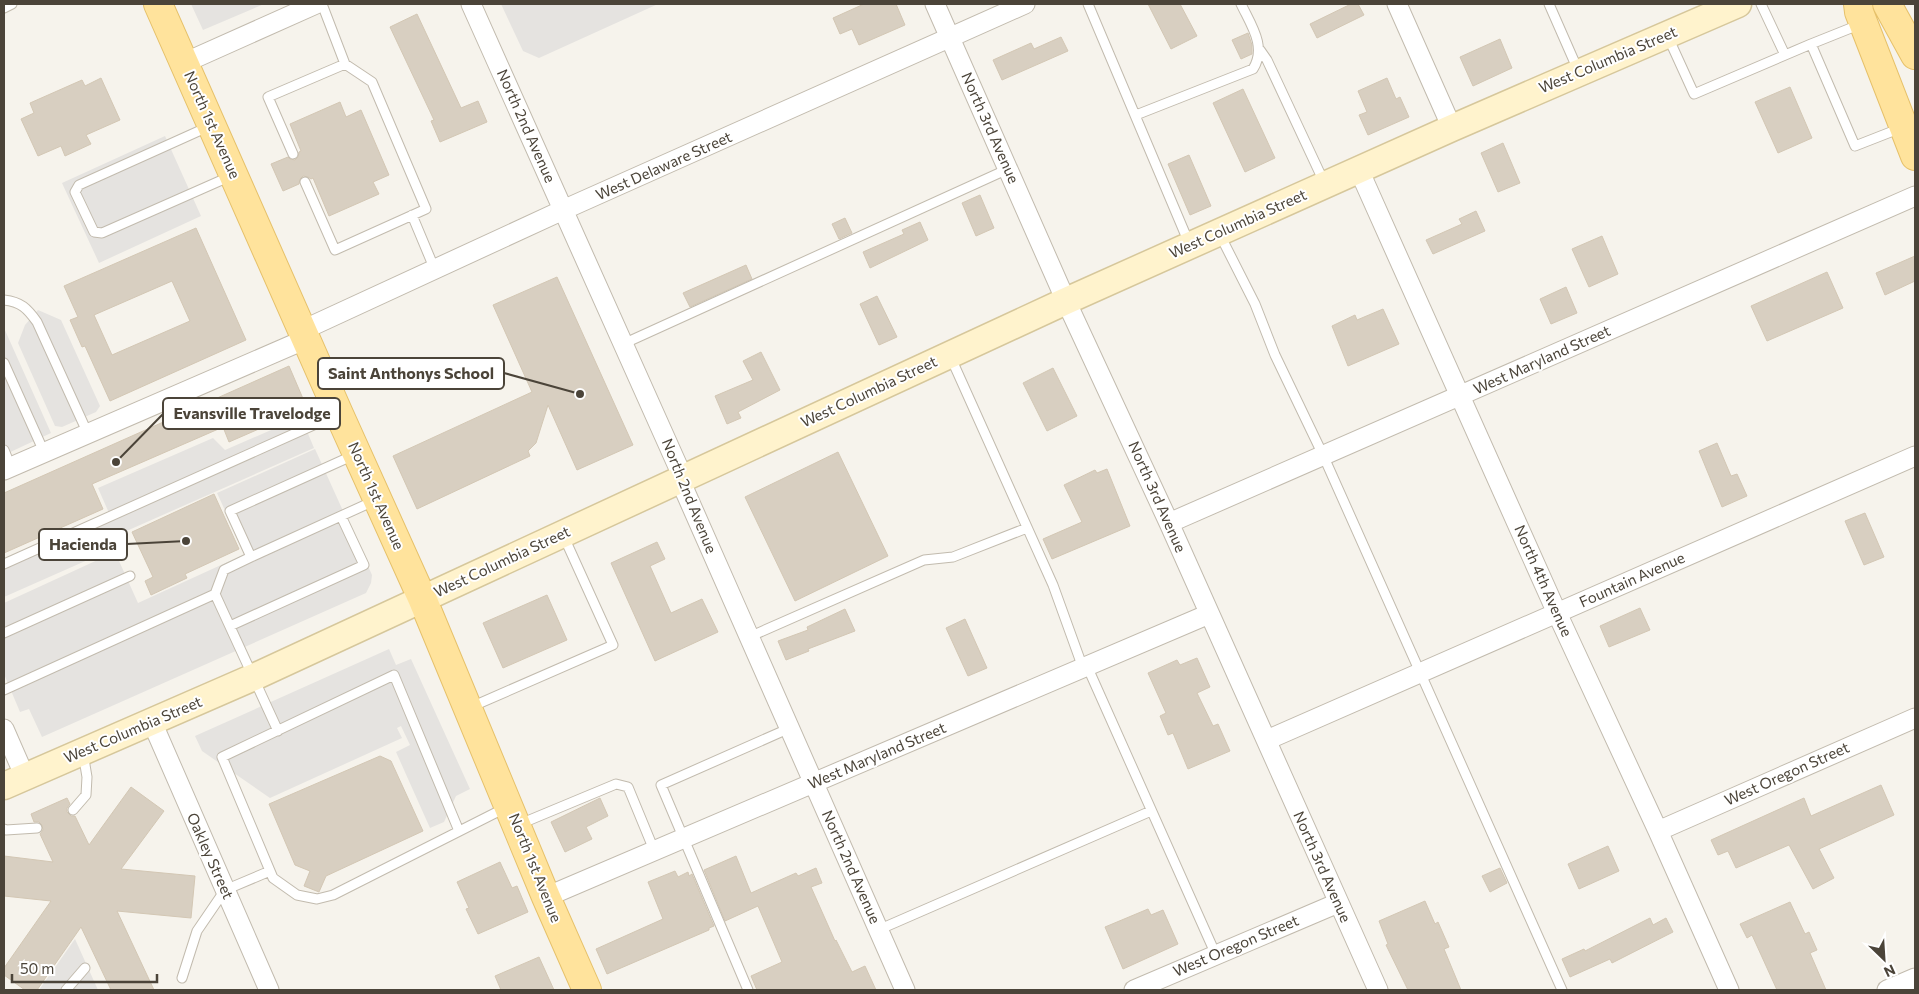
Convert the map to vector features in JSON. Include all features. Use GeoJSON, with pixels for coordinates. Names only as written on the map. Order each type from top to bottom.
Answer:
{"type":"FeatureCollection","features":[{"type":"Feature","properties":{"kind":"main road","name":"North 1st Avenue"},"geometry":{"type":"LineString","coordinates":[[158,4],[422,598],[546,897],[587,990]]}},
{"type":"Feature","properties":{"kind":"main road","name":"West Columbia Street"},"geometry":{"type":"LineString","coordinates":[[14,782],[254,678],[422,598],[1066,301],[1452,128],[1738,4]]}},
{"type":"Feature","properties":{"kind":"main road"},"geometry":{"type":"LineString","coordinates":[[1887,4],[1905,29],[1915,55]]}},
{"type":"Feature","properties":{"kind":"main road"},"geometry":{"type":"LineString","coordinates":[[1861,14],[1915,156]]}},
{"type":"Feature","properties":{"kind":"street"},"geometry":{"type":"LineString","coordinates":[[184,63],[316,4]]}},
{"type":"Feature","properties":{"kind":"street","name":"North 2nd Avenue"},"geometry":{"type":"LineString","coordinates":[[471,4],[680,470],[680,480],[905,990]]}},
{"type":"Feature","properties":{"kind":"street","name":"North 3rd Avenue"},"geometry":{"type":"LineString","coordinates":[[935,4],[1066,301],[1169,523],[1378,990]]}},
{"type":"Feature","properties":{"kind":"street","name":"West Delaware Street"},"geometry":{"type":"LineString","coordinates":[[6,462],[44,452],[88,434],[304,334],[563,210],[1025,4]]}},
{"type":"Feature","properties":{"kind":"street"},"geometry":{"type":"LineString","coordinates":[[1397,4],[1452,128]]}},
{"type":"Feature","properties":{"kind":"street","name":"North 4th Avenue"},"geometry":{"type":"LineString","coordinates":[[1359,170],[1557,613],[1729,990]]}},
{"type":"Feature","properties":{"kind":"street","name":"West Maryland Street"},"geometry":{"type":"LineString","coordinates":[[1169,523],[1915,196]]}},
{"type":"Feature","properties":{"kind":"street","name":"Fountain Avenue"},"geometry":{"type":"LineString","coordinates":[[1267,740],[1915,456]]}},
{"type":"Feature","properties":{"kind":"street","name":"West Maryland Street"},"geometry":{"type":"LineString","coordinates":[[546,897],[1209,614]]}},
{"type":"Feature","properties":{"kind":"street","name":"West Oregon Street"},"geometry":{"type":"LineString","coordinates":[[1658,831],[1915,718]]}},
{"type":"Feature","properties":{"kind":"street","name":"Oakley Street"},"geometry":{"type":"LineString","coordinates":[[152,722],[267,990]]}},
{"type":"Feature","properties":{"kind":"street"},"geometry":{"type":"LineString","coordinates":[[4,729],[14,782]]}},
{"type":"Feature","properties":{"kind":"street","name":"West Oregon Street"},"geometry":{"type":"LineString","coordinates":[[1134,990],[1338,902]]}},
{"type":"Feature","properties":{"kind":"street"},"geometry":{"type":"LineString","coordinates":[[1887,990],[1915,978]]}},
{"type":"Feature","properties":{"kind":"lane"},"geometry":{"type":"LineString","coordinates":[[4,8],[12,4]]}},
{"type":"Feature","properties":{"kind":"lane"},"geometry":{"type":"LineString","coordinates":[[305,182],[335,250],[426,209],[372,82],[345,64],[322,4]]}},
{"type":"Feature","properties":{"kind":"lane"},"geometry":{"type":"LineString","coordinates":[[1088,4],[1190,246]]}},
{"type":"Feature","properties":{"kind":"lane"},"geometry":{"type":"LineString","coordinates":[[1136,115],[1253,69],[1258,61],[1260,50],[1258,40],[1241,4]]}},
{"type":"Feature","properties":{"kind":"lane"},"geometry":{"type":"LineString","coordinates":[[1549,4],[1579,73]]}},
{"type":"Feature","properties":{"kind":"lane"},"geometry":{"type":"LineString","coordinates":[[1762,4],[1784,55]]}},
{"type":"Feature","properties":{"kind":"lane"},"geometry":{"type":"LineString","coordinates":[[1667,34],[1694,94],[1811,44],[1861,14]]}},
{"type":"Feature","properties":{"kind":"lane"},"geometry":{"type":"LineString","coordinates":[[1811,44],[1855,146],[1904,127]]}},
{"type":"Feature","properties":{"kind":"lane"},"geometry":{"type":"LineString","coordinates":[[1260,50],[1267,60],[1325,185]]}},
{"type":"Feature","properties":{"kind":"lane"},"geometry":{"type":"LineString","coordinates":[[293,154],[268,97],[345,64]]}},
{"type":"Feature","properties":{"kind":"lane"},"geometry":{"type":"LineString","coordinates":[[212,125],[79,185],[76,192],[94,232],[102,233],[234,175]]}},
{"type":"Feature","properties":{"kind":"lane"},"geometry":{"type":"LineString","coordinates":[[623,344],[1008,169]]}},
{"type":"Feature","properties":{"kind":"lane"},"geometry":{"type":"LineString","coordinates":[[412,216],[435,270]]}},
{"type":"Feature","properties":{"kind":"lane"},"geometry":{"type":"LineString","coordinates":[[1219,232],[1255,304],[1275,355],[1421,672],[1562,990]]}},
{"type":"Feature","properties":{"kind":"lane"},"geometry":{"type":"LineString","coordinates":[[4,300],[12,301],[28,308],[88,434]]}},
{"type":"Feature","properties":{"kind":"lane"},"geometry":{"type":"LineString","coordinates":[[949,354],[1053,585],[1085,667],[1216,955]]}},
{"type":"Feature","properties":{"kind":"lane"},"geometry":{"type":"LineString","coordinates":[[4,363],[44,452]]}},
{"type":"Feature","properties":{"kind":"lane"},"geometry":{"type":"LineString","coordinates":[[4,564],[339,414]]}},
{"type":"Feature","properties":{"kind":"lane"},"geometry":{"type":"LineString","coordinates":[[251,557],[230,511],[357,454]]}},
{"type":"Feature","properties":{"kind":"lane"},"geometry":{"type":"LineString","coordinates":[[4,690],[215,594],[224,570],[377,499]]}},
{"type":"Feature","properties":{"kind":"lane"},"geometry":{"type":"LineString","coordinates":[[230,626],[364,565],[341,516]]}},
{"type":"Feature","properties":{"kind":"lane"},"geometry":{"type":"LineString","coordinates":[[749,637],[924,560],[953,558],[1027,528]]}},
{"type":"Feature","properties":{"kind":"lane"},"geometry":{"type":"LineString","coordinates":[[468,708],[613,645],[563,534]]}},
{"type":"Feature","properties":{"kind":"lane"},"geometry":{"type":"LineString","coordinates":[[4,633],[130,576]]}},
{"type":"Feature","properties":{"kind":"lane"},"geometry":{"type":"LineString","coordinates":[[215,594],[278,731]]}},
{"type":"Feature","properties":{"kind":"lane"},"geometry":{"type":"LineString","coordinates":[[459,831],[394,675],[222,757],[273,878],[297,895],[317,900],[333,895],[459,831],[616,784],[628,787],[654,850]]}},
{"type":"Feature","properties":{"kind":"lane"},"geometry":{"type":"LineString","coordinates":[[748,990],[661,784],[790,728]]}},
{"type":"Feature","properties":{"kind":"lane"},"geometry":{"type":"LineString","coordinates":[[73,810],[86,795],[87,777],[83,752]]}},
{"type":"Feature","properties":{"kind":"lane"},"geometry":{"type":"LineString","coordinates":[[878,930],[1151,811]]}},
{"type":"Feature","properties":{"kind":"lane"},"geometry":{"type":"LineString","coordinates":[[4,829],[37,828]]}},
{"type":"Feature","properties":{"kind":"lane"},"geometry":{"type":"LineString","coordinates":[[182,978],[197,931],[225,890],[270,871]]}},
{"type":"Feature","properties":{"kind":"lane"},"geometry":{"type":"LineString","coordinates":[[66,990],[85,968]]}},
{"type":"Feature","properties":{"kind":"shaded area"},"geometry":{"type":"Polygon","coordinates":[[[191,4],[264,4],[203,30],[191,4]]]}},
{"type":"Feature","properties":{"kind":"shaded area"},"geometry":{"type":"Polygon","coordinates":[[[501,4],[658,4],[539,58],[523,51],[501,4]]]}},
{"type":"Feature","properties":{"kind":"shaded area"},"geometry":{"type":"Polygon","coordinates":[[[165,136],[201,216],[99,263],[62,183],[165,136]]]}},
{"type":"Feature","properties":{"kind":"shaded area"},"geometry":{"type":"Polygon","coordinates":[[[38,310],[61,320],[100,406],[96,412],[62,427],[55,426],[18,343],[25,325],[38,310]]]}},
{"type":"Feature","properties":{"kind":"shaded area"},"geometry":{"type":"Polygon","coordinates":[[[4,328],[51,433],[4,455],[4,328]]]}},
{"type":"Feature","properties":{"kind":"shaded area"},"geometry":{"type":"Polygon","coordinates":[[[301,417],[314,448],[113,537],[117,547],[4,597],[4,559],[109,513],[98,488],[213,438],[225,450],[301,417]]]}},
{"type":"Feature","properties":{"kind":"shaded area"},"geometry":{"type":"Polygon","coordinates":[[[315,449],[372,575],[371,583],[366,593],[42,737],[29,709],[20,712],[4,674],[4,603],[115,552],[138,603],[245,554],[217,493],[315,449]]]}},
{"type":"Feature","properties":{"kind":"shaded area"},"geometry":{"type":"Polygon","coordinates":[[[389,649],[396,665],[411,659],[470,789],[456,796],[444,822],[430,828],[396,752],[410,745],[401,726],[397,728],[402,738],[270,798],[202,751],[195,736],[389,649]]]}},
{"type":"Feature","properties":{"kind":"shaded area"},"geometry":{"type":"Polygon","coordinates":[[[75,939],[98,990],[39,990],[75,939]]]}},
{"type":"Feature","properties":{"kind":"building"},"geometry":{"type":"Polygon","coordinates":[[[864,4],[896,4],[905,25],[859,45],[852,29],[840,34],[833,18],[864,4]]]}},
{"type":"Feature","properties":{"kind":"building"},"geometry":{"type":"Polygon","coordinates":[[[1148,4],[1180,4],[1197,36],[1171,49],[1148,4]]]}},
{"type":"Feature","properties":{"kind":"building"},"geometry":{"type":"Polygon","coordinates":[[[1351,4],[1358,4],[1364,15],[1317,38],[1310,24],[1351,4]]]}},
{"type":"Feature","properties":{"kind":"building"},"geometry":{"type":"Polygon","coordinates":[[[417,14],[461,108],[478,101],[487,122],[440,142],[431,121],[434,120],[390,27],[417,14]]]}},
{"type":"Feature","properties":{"kind":"building"},"geometry":{"type":"Polygon","coordinates":[[[1248,33],[1252,45],[1252,54],[1241,59],[1232,40],[1248,33]]]}},
{"type":"Feature","properties":{"kind":"building"},"geometry":{"type":"Polygon","coordinates":[[[1061,37],[1068,51],[1002,80],[993,60],[1031,43],[1034,49],[1061,37]]]}},
{"type":"Feature","properties":{"kind":"building"},"geometry":{"type":"Polygon","coordinates":[[[1500,39],[1512,68],[1473,86],[1460,57],[1500,39]]]}},
{"type":"Feature","properties":{"kind":"building"},"geometry":{"type":"Polygon","coordinates":[[[101,78],[120,120],[86,135],[91,144],[65,156],[61,146],[38,156],[21,119],[34,113],[30,103],[82,80],[85,86],[101,78]]]}},
{"type":"Feature","properties":{"kind":"building"},"geometry":{"type":"Polygon","coordinates":[[[1387,78],[1396,99],[1400,97],[1409,117],[1368,135],[1359,115],[1367,112],[1358,91],[1387,78]]]}},
{"type":"Feature","properties":{"kind":"building"},"geometry":{"type":"Polygon","coordinates":[[[1790,87],[1812,138],[1778,153],[1755,102],[1790,87]]]}},
{"type":"Feature","properties":{"kind":"building"},"geometry":{"type":"Polygon","coordinates":[[[1243,89],[1275,158],[1245,172],[1213,103],[1243,89]]]}},
{"type":"Feature","properties":{"kind":"building"},"geometry":{"type":"Polygon","coordinates":[[[340,102],[346,117],[361,110],[389,175],[373,182],[379,194],[329,216],[313,178],[303,176],[299,184],[283,191],[271,164],[288,157],[295,160],[301,151],[290,124],[340,102]]]}},
{"type":"Feature","properties":{"kind":"building"},"geometry":{"type":"Polygon","coordinates":[[[1503,143],[1520,183],[1498,192],[1481,153],[1503,143]]]}},
{"type":"Feature","properties":{"kind":"building"},"geometry":{"type":"Polygon","coordinates":[[[1189,155],[1211,206],[1190,215],[1168,164],[1189,155]]]}},
{"type":"Feature","properties":{"kind":"building"},"geometry":{"type":"Polygon","coordinates":[[[980,195],[994,228],[976,236],[962,203],[980,195]]]}},
{"type":"Feature","properties":{"kind":"building"},"geometry":{"type":"Polygon","coordinates":[[[1476,211],[1485,231],[1433,254],[1426,240],[1462,224],[1459,219],[1476,211]]]}},
{"type":"Feature","properties":{"kind":"building"},"geometry":{"type":"Polygon","coordinates":[[[845,218],[852,233],[839,239],[832,224],[845,218]]]}},
{"type":"Feature","properties":{"kind":"building"},"geometry":{"type":"Polygon","coordinates":[[[920,222],[928,240],[870,268],[863,252],[904,234],[902,230],[920,222]]]}},
{"type":"Feature","properties":{"kind":"building"},"geometry":{"type":"Polygon","coordinates":[[[196,228],[246,340],[110,401],[85,346],[82,347],[70,320],[78,317],[64,286],[196,228]],[[172,281],[94,315],[112,355],[190,321],[172,281]]]}},
{"type":"Feature","properties":{"kind":"building"},"geometry":{"type":"Polygon","coordinates":[[[1602,236],[1618,274],[1589,287],[1572,249],[1602,236]]]}},
{"type":"Feature","properties":{"kind":"building"},"geometry":{"type":"Polygon","coordinates":[[[1915,256],[1915,281],[1885,295],[1876,273],[1915,256]]]}},
{"type":"Feature","properties":{"kind":"building"},"geometry":{"type":"Polygon","coordinates":[[[746,265],[752,279],[690,307],[683,293],[746,265]]]}},
{"type":"Feature","properties":{"kind":"building"},"geometry":{"type":"Polygon","coordinates":[[[1827,272],[1843,308],[1767,341],[1751,306],[1827,272]]]}},
{"type":"Feature","properties":{"kind":"building"},"geometry":{"type":"Polygon","coordinates":[[[557,277],[633,445],[577,470],[548,405],[536,443],[528,451],[530,456],[417,509],[393,456],[532,392],[493,305],[557,277]]]}},
{"type":"Feature","properties":{"kind":"building"},"geometry":{"type":"Polygon","coordinates":[[[1566,287],[1577,313],[1551,324],[1540,299],[1566,287]]]}},
{"type":"Feature","properties":{"kind":"building"},"geometry":{"type":"Polygon","coordinates":[[[877,296],[897,337],[879,345],[860,304],[877,296]]]}},
{"type":"Feature","properties":{"kind":"building"},"geometry":{"type":"Polygon","coordinates":[[[1383,309],[1399,344],[1348,366],[1332,326],[1355,315],[1357,320],[1383,309]]]}},
{"type":"Feature","properties":{"kind":"building"},"geometry":{"type":"Polygon","coordinates":[[[761,352],[780,390],[738,412],[741,418],[727,424],[715,396],[753,380],[743,361],[761,352]]]}},
{"type":"Feature","properties":{"kind":"building"},"geometry":{"type":"Polygon","coordinates":[[[289,366],[307,408],[229,442],[223,427],[92,484],[103,509],[4,553],[4,493],[289,366]]]}},
{"type":"Feature","properties":{"kind":"building"},"geometry":{"type":"Polygon","coordinates":[[[1053,368],[1077,416],[1047,431],[1023,383],[1053,368]]]}},
{"type":"Feature","properties":{"kind":"building"},"geometry":{"type":"Polygon","coordinates":[[[1717,443],[1731,476],[1737,474],[1747,496],[1722,507],[1699,451],[1717,443]]]}},
{"type":"Feature","properties":{"kind":"building"},"geometry":{"type":"Polygon","coordinates":[[[838,452],[888,556],[795,601],[745,497],[838,452]]]}},
{"type":"Feature","properties":{"kind":"building"},"geometry":{"type":"Polygon","coordinates":[[[1107,469],[1130,526],[1052,559],[1043,539],[1082,522],[1064,485],[1095,470],[1097,473],[1107,469]]]}},
{"type":"Feature","properties":{"kind":"building"},"geometry":{"type":"Polygon","coordinates":[[[214,494],[239,549],[185,574],[187,578],[151,595],[145,581],[153,577],[132,532],[214,494]]]}},
{"type":"Feature","properties":{"kind":"building"},"geometry":{"type":"Polygon","coordinates":[[[1865,513],[1884,557],[1864,565],[1845,521],[1865,513]]]}},
{"type":"Feature","properties":{"kind":"building"},"geometry":{"type":"Polygon","coordinates":[[[657,542],[665,559],[650,566],[671,613],[702,599],[718,632],[655,661],[611,563],[657,542]]]}},
{"type":"Feature","properties":{"kind":"building"},"geometry":{"type":"Polygon","coordinates":[[[547,595],[567,640],[503,668],[483,623],[547,595]]]}},
{"type":"Feature","properties":{"kind":"building"},"geometry":{"type":"Polygon","coordinates":[[[1640,608],[1650,630],[1609,647],[1600,626],[1640,608]]]}},
{"type":"Feature","properties":{"kind":"building"},"geometry":{"type":"Polygon","coordinates":[[[845,609],[855,631],[808,649],[809,651],[786,660],[778,641],[808,630],[807,627],[845,609]]]}},
{"type":"Feature","properties":{"kind":"building"},"geometry":{"type":"Polygon","coordinates":[[[965,619],[987,668],[968,676],[946,628],[965,619]]]}},
{"type":"Feature","properties":{"kind":"building"},"geometry":{"type":"Polygon","coordinates":[[[1197,658],[1210,687],[1197,693],[1213,726],[1218,724],[1230,751],[1188,769],[1173,733],[1168,735],[1160,716],[1166,713],[1148,673],[1177,660],[1180,665],[1197,658]]]}},
{"type":"Feature","properties":{"kind":"building"},"geometry":{"type":"Polygon","coordinates":[[[380,756],[391,761],[423,831],[326,876],[319,892],[304,886],[310,871],[295,865],[269,804],[380,756]]]}},
{"type":"Feature","properties":{"kind":"building"},"geometry":{"type":"Polygon","coordinates":[[[1881,785],[1894,815],[1819,849],[1834,878],[1813,889],[1789,845],[1736,868],[1728,851],[1718,855],[1711,840],[1804,798],[1811,816],[1881,785]]]}},
{"type":"Feature","properties":{"kind":"building"},"geometry":{"type":"Polygon","coordinates":[[[131,787],[164,811],[121,869],[195,876],[191,918],[117,911],[154,990],[111,990],[81,927],[37,990],[25,990],[4,975],[4,968],[51,901],[4,896],[4,856],[53,862],[40,834],[43,830],[42,825],[39,822],[34,822],[31,814],[67,798],[70,804],[67,812],[71,816],[75,816],[89,845],[131,787]]]}},
{"type":"Feature","properties":{"kind":"building"},"geometry":{"type":"Polygon","coordinates":[[[600,798],[608,816],[586,827],[592,839],[565,852],[551,822],[600,798]]]}},
{"type":"Feature","properties":{"kind":"building"},"geometry":{"type":"Polygon","coordinates":[[[1608,846],[1619,871],[1579,889],[1568,864],[1608,846]]]}},
{"type":"Feature","properties":{"kind":"building"},"geometry":{"type":"Polygon","coordinates":[[[736,856],[751,893],[796,873],[798,876],[816,868],[822,883],[811,887],[835,941],[852,972],[865,966],[876,990],[757,990],[751,976],[782,962],[758,906],[725,921],[704,870],[736,856]]]}},
{"type":"Feature","properties":{"kind":"building"},"geometry":{"type":"Polygon","coordinates":[[[500,862],[512,888],[517,886],[528,912],[478,934],[466,909],[469,908],[457,882],[500,862]]]}},
{"type":"Feature","properties":{"kind":"building"},"geometry":{"type":"Polygon","coordinates":[[[1500,868],[1507,883],[1490,892],[1482,876],[1500,868]]]}},
{"type":"Feature","properties":{"kind":"building"},"geometry":{"type":"Polygon","coordinates":[[[675,871],[678,877],[688,872],[689,876],[692,874],[714,926],[709,928],[709,930],[607,974],[596,949],[663,919],[648,882],[675,871]]]}},
{"type":"Feature","properties":{"kind":"building"},"geometry":{"type":"Polygon","coordinates":[[[1425,901],[1435,924],[1438,922],[1449,947],[1444,949],[1461,990],[1408,990],[1386,945],[1388,944],[1379,921],[1425,901]]]}},
{"type":"Feature","properties":{"kind":"building"},"geometry":{"type":"Polygon","coordinates":[[[1790,902],[1805,934],[1809,932],[1817,950],[1810,953],[1826,990],[1777,990],[1752,935],[1747,938],[1740,924],[1790,902]]]}},
{"type":"Feature","properties":{"kind":"building"},"geometry":{"type":"Polygon","coordinates":[[[1148,909],[1151,915],[1163,910],[1178,944],[1123,969],[1105,927],[1148,909]]]}},
{"type":"Feature","properties":{"kind":"building"},"geometry":{"type":"Polygon","coordinates":[[[1650,918],[1653,925],[1666,918],[1673,932],[1612,963],[1610,959],[1570,977],[1562,959],[1584,949],[1585,951],[1650,918]]]}},
{"type":"Feature","properties":{"kind":"building"},"geometry":{"type":"Polygon","coordinates":[[[539,957],[554,990],[501,990],[495,976],[539,957]]]}},
{"type":"Feature","properties":{"kind":"place","name":"Saint Anthonys School"},"geometry":{"type":"Point","coordinates":[580,394]}},
{"type":"Feature","properties":{"kind":"place","name":"Evansville Travelodge"},"geometry":{"type":"Point","coordinates":[116,462]}},
{"type":"Feature","properties":{"kind":"place","name":"Hacienda"},"geometry":{"type":"Point","coordinates":[186,541]}}]}
